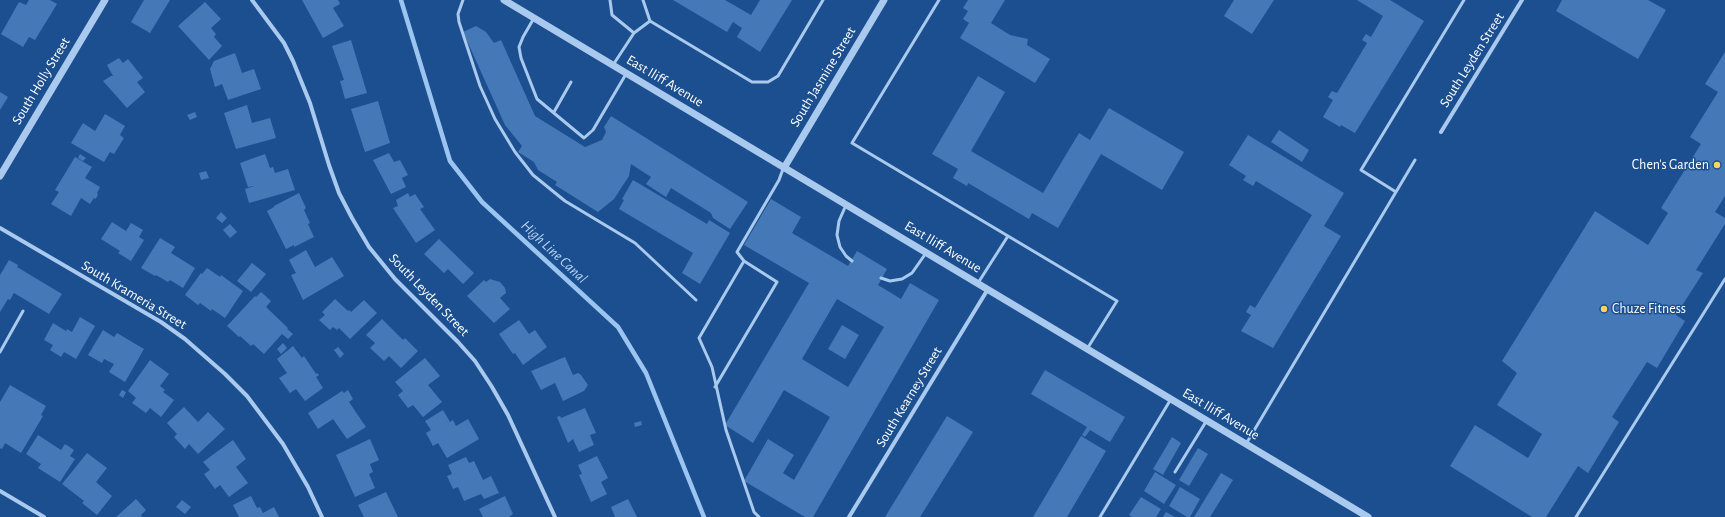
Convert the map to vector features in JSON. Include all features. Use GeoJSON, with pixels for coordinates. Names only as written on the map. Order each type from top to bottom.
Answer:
{"type":"FeatureCollection","features":[{"type":"Feature","properties":{"kind":"street","name":"South Holly Street"},"geometry":{"type":"LineString","coordinates":[[1,171],[105,0]]}},
{"type":"Feature","properties":{"kind":"street","name":"South Leyden Street"},"geometry":{"type":"LineString","coordinates":[[252,0],[277,33],[293,61],[310,103],[328,165],[339,193],[352,218],[370,247],[395,279],[458,342],[474,361],[492,387],[508,415],[555,517]]}},
{"type":"Feature","properties":{"kind":"street","name":"East Iliff Avenue"},"geometry":{"type":"LineString","coordinates":[[504,0],[1368,517]]}},
{"type":"Feature","properties":{"kind":"street","name":"South Jasmine Street"},"geometry":{"type":"LineString","coordinates":[[784,168],[884,0]]}},
{"type":"Feature","properties":{"kind":"street","name":"South Leyden Street"},"geometry":{"type":"LineString","coordinates":[[1441,132],[1522,0]]}},
{"type":"Feature","properties":{"kind":"street","name":"South Krameria Street"},"geometry":{"type":"LineString","coordinates":[[0,228],[161,322],[185,339],[225,374],[246,396],[283,444],[308,487],[322,517]]}},
{"type":"Feature","properties":{"kind":"street","name":"South Kearney Street"},"geometry":{"type":"LineString","coordinates":[[849,517],[988,289]]}},
{"type":"Feature","properties":{"kind":"street"},"geometry":{"type":"LineString","coordinates":[[0,491],[44,517]]}},
{"type":"Feature","properties":{"kind":"lane"},"geometry":{"type":"LineString","coordinates":[[463,0],[458,14],[459,22],[480,86],[495,119],[515,152],[533,175],[565,201],[635,243],[696,300]]}},
{"type":"Feature","properties":{"kind":"lane"},"geometry":{"type":"LineString","coordinates":[[610,0],[612,15],[634,33]]}},
{"type":"Feature","properties":{"kind":"lane"},"geometry":{"type":"LineString","coordinates":[[644,0],[650,21],[752,82],[768,82],[778,76],[823,0]]}},
{"type":"Feature","properties":{"kind":"lane"},"geometry":{"type":"LineString","coordinates":[[939,0],[852,143],[1116,301],[1087,349]]}},
{"type":"Feature","properties":{"kind":"lane"},"geometry":{"type":"LineString","coordinates":[[1396,192],[1362,170],[1464,0]]}},
{"type":"Feature","properties":{"kind":"lane"},"geometry":{"type":"LineString","coordinates":[[534,18],[519,47],[521,58],[537,98],[584,138],[592,130],[626,73]]}},
{"type":"Feature","properties":{"kind":"lane"},"geometry":{"type":"LineString","coordinates":[[613,65],[634,33],[650,21]]}},
{"type":"Feature","properties":{"kind":"lane"},"geometry":{"type":"LineString","coordinates":[[554,112],[571,82]]}},
{"type":"Feature","properties":{"kind":"lane"},"geometry":{"type":"LineString","coordinates":[[1246,444],[1415,160]]}},
{"type":"Feature","properties":{"kind":"lane"},"geometry":{"type":"LineString","coordinates":[[715,387],[777,282],[744,261],[737,252],[779,180],[784,168]]}},
{"type":"Feature","properties":{"kind":"lane"},"geometry":{"type":"LineString","coordinates":[[846,205],[839,221],[837,235],[840,247],[846,256],[852,261]]}},
{"type":"Feature","properties":{"kind":"lane"},"geometry":{"type":"LineString","coordinates":[[978,283],[1008,236]]}},
{"type":"Feature","properties":{"kind":"lane"},"geometry":{"type":"LineString","coordinates":[[881,278],[890,281],[902,279],[912,273],[926,253]]}},
{"type":"Feature","properties":{"kind":"lane"},"geometry":{"type":"LineString","coordinates":[[744,261],[699,338],[712,367],[715,387],[726,430],[754,512],[759,517]]}},
{"type":"Feature","properties":{"kind":"lane"},"geometry":{"type":"LineString","coordinates":[[1576,517],[1725,279]]}},
{"type":"Feature","properties":{"kind":"lane"},"geometry":{"type":"LineString","coordinates":[[0,352],[23,311]]}},
{"type":"Feature","properties":{"kind":"lane"},"geometry":{"type":"LineString","coordinates":[[1100,517],[1171,399]]}},
{"type":"Feature","properties":{"kind":"lane"},"geometry":{"type":"LineString","coordinates":[[1175,472],[1207,420]]}},
{"type":"Feature","properties":{"kind":"building"},"geometry":{"type":"Polygon","coordinates":[[[29,0],[50,0],[57,4],[35,40],[29,37],[23,47],[1,34],[19,2],[26,5],[29,0]]]}},
{"type":"Feature","properties":{"kind":"building"},"geometry":{"type":"Polygon","coordinates":[[[144,0],[170,0],[150,33],[131,22],[144,0]]]}},
{"type":"Feature","properties":{"kind":"building"},"geometry":{"type":"Polygon","coordinates":[[[302,0],[338,0],[340,4],[333,8],[344,26],[323,38],[302,0]]]}},
{"type":"Feature","properties":{"kind":"building"},"geometry":{"type":"Polygon","coordinates":[[[673,0],[725,0],[751,15],[760,0],[792,0],[760,52],[737,37],[742,28],[733,22],[727,32],[673,0]]]}},
{"type":"Feature","properties":{"kind":"building"},"geometry":{"type":"Polygon","coordinates":[[[968,0],[1005,0],[991,23],[1010,35],[1028,39],[1027,45],[1050,59],[1035,83],[960,38],[969,23],[963,19],[968,11],[963,8],[968,0]]]}},
{"type":"Feature","properties":{"kind":"building"},"geometry":{"type":"Polygon","coordinates":[[[1234,0],[1274,0],[1252,34],[1224,16],[1234,0]]]}},
{"type":"Feature","properties":{"kind":"building"},"geometry":{"type":"Polygon","coordinates":[[[1357,0],[1390,0],[1424,21],[1355,133],[1341,125],[1340,127],[1323,117],[1333,100],[1328,97],[1332,91],[1337,93],[1367,43],[1362,40],[1366,34],[1371,37],[1383,16],[1357,0]]]}},
{"type":"Feature","properties":{"kind":"building"},"geometry":{"type":"Polygon","coordinates":[[[1562,0],[1648,0],[1666,10],[1638,59],[1556,11],[1562,0]]]}},
{"type":"Feature","properties":{"kind":"building"},"geometry":{"type":"Polygon","coordinates":[[[205,2],[221,19],[211,28],[216,34],[214,37],[222,46],[209,60],[178,26],[205,2]]]}},
{"type":"Feature","properties":{"kind":"building"},"geometry":{"type":"Polygon","coordinates":[[[476,26],[486,32],[494,43],[501,40],[535,116],[585,147],[602,140],[606,132],[604,127],[611,116],[748,202],[730,229],[713,218],[711,213],[671,188],[666,197],[646,184],[651,177],[631,164],[629,176],[614,199],[598,212],[555,185],[557,182],[538,170],[534,162],[518,152],[522,146],[505,125],[463,32],[476,26]]]}},
{"type":"Feature","properties":{"kind":"building"},"geometry":{"type":"Polygon","coordinates":[[[351,40],[367,93],[345,99],[340,81],[344,80],[332,46],[351,40]]]}},
{"type":"Feature","properties":{"kind":"building"},"geometry":{"type":"Polygon","coordinates":[[[1725,52],[1725,196],[1715,212],[1725,218],[1725,224],[1696,270],[1703,273],[1676,315],[1685,321],[1657,368],[1647,362],[1612,417],[1619,422],[1588,473],[1578,466],[1546,517],[1532,517],[1450,466],[1475,425],[1528,458],[1542,434],[1497,405],[1517,373],[1502,361],[1595,211],[1648,245],[1668,213],[1661,208],[1701,144],[1690,137],[1718,92],[1705,84],[1725,52]]]}},
{"type":"Feature","properties":{"kind":"building"},"geometry":{"type":"Polygon","coordinates":[[[235,53],[242,73],[254,69],[261,89],[228,100],[222,84],[215,87],[210,69],[214,61],[235,53]]]}},
{"type":"Feature","properties":{"kind":"building"},"geometry":{"type":"Polygon","coordinates":[[[119,58],[123,63],[128,59],[143,78],[137,82],[145,92],[127,108],[103,81],[113,76],[107,65],[119,58]]]}},
{"type":"Feature","properties":{"kind":"building"},"geometry":{"type":"Polygon","coordinates":[[[978,76],[1005,92],[971,151],[1043,193],[1079,133],[1090,140],[1109,108],[1184,152],[1162,190],[1101,154],[1058,228],[1032,213],[1029,219],[968,183],[967,186],[953,178],[958,169],[932,154],[978,76]]]}},
{"type":"Feature","properties":{"kind":"building"},"geometry":{"type":"Polygon","coordinates":[[[0,92],[8,97],[0,110],[0,92]]]}},
{"type":"Feature","properties":{"kind":"building"},"geometry":{"type":"Polygon","coordinates":[[[378,101],[390,143],[365,152],[351,109],[378,101]]]}},
{"type":"Feature","properties":{"kind":"building"},"geometry":{"type":"Polygon","coordinates":[[[247,105],[252,123],[270,118],[276,138],[236,149],[224,113],[247,105]]]}},
{"type":"Feature","properties":{"kind":"building"},"geometry":{"type":"Polygon","coordinates":[[[195,112],[197,117],[190,120],[187,115],[195,112]]]}},
{"type":"Feature","properties":{"kind":"building"},"geometry":{"type":"Polygon","coordinates":[[[105,114],[125,126],[120,135],[124,138],[114,154],[110,152],[104,162],[71,143],[83,123],[95,131],[105,114]]]}},
{"type":"Feature","properties":{"kind":"building"},"geometry":{"type":"Polygon","coordinates":[[[1279,130],[1309,150],[1302,162],[1271,142],[1279,130]]]}},
{"type":"Feature","properties":{"kind":"building"},"geometry":{"type":"Polygon","coordinates":[[[1248,135],[1344,193],[1324,226],[1341,236],[1273,348],[1241,331],[1251,315],[1246,312],[1250,305],[1255,308],[1312,215],[1256,181],[1253,186],[1243,180],[1246,176],[1229,165],[1248,135]]]}},
{"type":"Feature","properties":{"kind":"building"},"geometry":{"type":"Polygon","coordinates":[[[389,153],[394,162],[400,160],[408,175],[402,178],[406,187],[391,194],[373,160],[389,153]]]}},
{"type":"Feature","properties":{"kind":"building"},"geometry":{"type":"Polygon","coordinates":[[[80,154],[86,158],[83,161],[78,158],[80,154]]]}},
{"type":"Feature","properties":{"kind":"building"},"geometry":{"type":"Polygon","coordinates":[[[265,154],[270,168],[273,167],[275,173],[288,169],[295,190],[249,203],[245,189],[254,186],[248,187],[240,163],[265,154]]]}},
{"type":"Feature","properties":{"kind":"building"},"geometry":{"type":"Polygon","coordinates":[[[75,157],[92,167],[85,178],[100,187],[97,197],[95,199],[94,198],[90,204],[81,198],[71,216],[51,204],[59,192],[55,190],[75,157]]]}},
{"type":"Feature","properties":{"kind":"building"},"geometry":{"type":"Polygon","coordinates":[[[206,171],[209,178],[201,180],[199,173],[206,171]]]}},
{"type":"Feature","properties":{"kind":"building"},"geometry":{"type":"Polygon","coordinates":[[[633,180],[707,224],[709,220],[730,233],[700,284],[682,273],[693,253],[619,209],[624,200],[622,199],[633,180]]]}},
{"type":"Feature","properties":{"kind":"building"},"geometry":{"type":"Polygon","coordinates":[[[299,193],[306,208],[304,210],[314,237],[294,247],[294,245],[286,249],[267,211],[299,193]]]}},
{"type":"Feature","properties":{"kind":"building"},"geometry":{"type":"Polygon","coordinates":[[[408,193],[410,197],[415,194],[424,207],[420,209],[435,230],[416,243],[393,208],[398,206],[396,200],[408,193]]]}},
{"type":"Feature","properties":{"kind":"building"},"geometry":{"type":"Polygon","coordinates":[[[771,199],[801,217],[792,233],[848,266],[857,251],[887,269],[878,285],[901,299],[910,283],[939,300],[813,517],[805,517],[744,481],[768,439],[794,455],[783,473],[794,480],[830,417],[784,390],[753,443],[725,425],[809,283],[744,245],[771,199]],[[837,299],[802,359],[848,387],[884,327],[837,299]]]}},
{"type":"Feature","properties":{"kind":"building"},"geometry":{"type":"Polygon","coordinates":[[[221,212],[227,218],[222,223],[216,218],[221,212]]]}},
{"type":"Feature","properties":{"kind":"building"},"geometry":{"type":"Polygon","coordinates":[[[112,222],[126,231],[131,223],[143,230],[139,237],[144,240],[131,261],[118,253],[120,251],[101,239],[112,222]]]}},
{"type":"Feature","properties":{"kind":"building"},"geometry":{"type":"Polygon","coordinates":[[[230,224],[237,232],[230,238],[223,230],[230,224]]]}},
{"type":"Feature","properties":{"kind":"building"},"geometry":{"type":"Polygon","coordinates":[[[160,238],[175,247],[171,253],[195,268],[183,288],[170,280],[168,282],[141,268],[160,238]]]}},
{"type":"Feature","properties":{"kind":"building"},"geometry":{"type":"Polygon","coordinates":[[[439,239],[474,273],[463,284],[448,269],[444,273],[424,254],[439,239]]]}},
{"type":"Feature","properties":{"kind":"building"},"geometry":{"type":"Polygon","coordinates":[[[306,250],[315,267],[332,257],[344,276],[303,300],[291,275],[296,273],[289,260],[306,250]]]}},
{"type":"Feature","properties":{"kind":"building"},"geometry":{"type":"Polygon","coordinates":[[[9,260],[18,265],[17,267],[62,294],[49,314],[14,293],[10,300],[8,299],[0,312],[0,275],[9,260]]]}},
{"type":"Feature","properties":{"kind":"building"},"geometry":{"type":"Polygon","coordinates":[[[252,263],[266,274],[251,292],[237,281],[252,263]]]}},
{"type":"Feature","properties":{"kind":"building"},"geometry":{"type":"Polygon","coordinates":[[[207,268],[220,277],[221,275],[243,291],[225,318],[212,309],[211,311],[200,303],[198,305],[185,295],[201,273],[202,274],[207,268]]]}},
{"type":"Feature","properties":{"kind":"building"},"geometry":{"type":"Polygon","coordinates":[[[490,279],[500,282],[505,288],[506,293],[500,298],[510,309],[494,323],[467,296],[484,280],[486,282],[490,279]]]}},
{"type":"Feature","properties":{"kind":"building"},"geometry":{"type":"Polygon","coordinates":[[[261,292],[271,301],[266,307],[293,334],[288,339],[282,334],[264,354],[253,344],[251,346],[240,336],[239,337],[227,326],[255,296],[256,297],[261,292]]]}},
{"type":"Feature","properties":{"kind":"building"},"geometry":{"type":"Polygon","coordinates":[[[335,299],[351,312],[364,300],[377,313],[350,339],[339,328],[337,330],[333,327],[330,330],[319,320],[325,315],[322,312],[335,299]]]}},
{"type":"Feature","properties":{"kind":"building"},"geometry":{"type":"Polygon","coordinates":[[[80,317],[95,326],[76,359],[64,352],[61,357],[50,350],[53,345],[44,340],[53,323],[66,331],[67,329],[72,332],[80,317]]]}},
{"type":"Feature","properties":{"kind":"building"},"geometry":{"type":"Polygon","coordinates":[[[382,319],[403,340],[405,338],[418,351],[401,368],[389,356],[384,361],[370,348],[375,343],[366,335],[382,319]]]}},
{"type":"Feature","properties":{"kind":"building"},"geometry":{"type":"Polygon","coordinates":[[[519,320],[529,334],[535,330],[547,347],[523,365],[499,334],[519,320]]]}},
{"type":"Feature","properties":{"kind":"building"},"geometry":{"type":"Polygon","coordinates":[[[842,325],[859,335],[845,359],[828,349],[842,325]]]}},
{"type":"Feature","properties":{"kind":"building"},"geometry":{"type":"Polygon","coordinates":[[[103,330],[114,337],[117,333],[144,349],[125,382],[109,372],[114,364],[104,359],[102,363],[88,355],[103,330]]]}},
{"type":"Feature","properties":{"kind":"building"},"geometry":{"type":"Polygon","coordinates":[[[283,343],[287,348],[281,354],[277,349],[283,343]]]}},
{"type":"Feature","properties":{"kind":"building"},"geometry":{"type":"Polygon","coordinates":[[[293,346],[302,358],[304,356],[316,374],[317,373],[319,375],[316,377],[323,388],[305,401],[296,389],[290,393],[279,378],[287,373],[277,359],[293,346]]]}},
{"type":"Feature","properties":{"kind":"building"},"geometry":{"type":"Polygon","coordinates":[[[338,347],[344,354],[340,358],[334,350],[338,347]]]}},
{"type":"Feature","properties":{"kind":"building"},"geometry":{"type":"Polygon","coordinates":[[[565,357],[573,375],[578,373],[581,375],[588,385],[584,391],[563,401],[555,383],[541,390],[531,371],[565,357]]]}},
{"type":"Feature","properties":{"kind":"building"},"geometry":{"type":"Polygon","coordinates":[[[425,358],[440,376],[428,385],[442,402],[423,417],[413,405],[408,408],[398,395],[403,391],[395,382],[425,358]]]}},
{"type":"Feature","properties":{"kind":"building"},"geometry":{"type":"Polygon","coordinates":[[[150,360],[169,374],[160,386],[165,390],[163,392],[174,400],[161,417],[150,408],[146,413],[132,403],[136,398],[128,391],[150,360]]]}},
{"type":"Feature","properties":{"kind":"building"},"geometry":{"type":"Polygon","coordinates":[[[1045,370],[1125,417],[1110,442],[1090,430],[1085,437],[1082,435],[1087,427],[1031,394],[1045,370]]]}},
{"type":"Feature","properties":{"kind":"building"},"geometry":{"type":"Polygon","coordinates":[[[10,385],[46,406],[41,415],[43,416],[21,453],[5,443],[2,449],[0,448],[0,402],[10,385]]]}},
{"type":"Feature","properties":{"kind":"building"},"geometry":{"type":"Polygon","coordinates":[[[122,390],[126,392],[123,398],[119,395],[122,390]]]}},
{"type":"Feature","properties":{"kind":"building"},"geometry":{"type":"Polygon","coordinates":[[[348,390],[353,399],[349,402],[366,427],[347,439],[333,419],[318,429],[308,413],[342,391],[344,393],[348,390]]]}},
{"type":"Feature","properties":{"kind":"building"},"geometry":{"type":"Polygon","coordinates":[[[184,407],[198,422],[208,412],[225,429],[198,454],[189,444],[185,449],[174,437],[177,434],[167,423],[184,407]]]}},
{"type":"Feature","properties":{"kind":"building"},"geometry":{"type":"Polygon","coordinates":[[[585,408],[596,433],[590,435],[594,445],[579,452],[573,439],[568,443],[557,417],[560,416],[561,418],[585,408]]]}},
{"type":"Feature","properties":{"kind":"building"},"geometry":{"type":"Polygon","coordinates":[[[443,410],[450,422],[453,420],[456,426],[468,419],[479,439],[447,458],[438,443],[433,446],[426,433],[431,430],[425,421],[443,410]]]}},
{"type":"Feature","properties":{"kind":"building"},"geometry":{"type":"Polygon","coordinates":[[[947,416],[973,432],[920,517],[885,517],[947,416]]]}},
{"type":"Feature","properties":{"kind":"building"},"geometry":{"type":"Polygon","coordinates":[[[641,421],[642,425],[635,427],[634,423],[641,421]]]}},
{"type":"Feature","properties":{"kind":"building"},"geometry":{"type":"Polygon","coordinates":[[[38,435],[61,450],[65,444],[74,450],[70,456],[75,459],[60,482],[38,468],[41,464],[26,454],[38,435]]]}},
{"type":"Feature","properties":{"kind":"building"},"geometry":{"type":"Polygon","coordinates":[[[1081,436],[1106,451],[1067,517],[1033,517],[1081,436]]]}},
{"type":"Feature","properties":{"kind":"building"},"geometry":{"type":"Polygon","coordinates":[[[1172,437],[1181,443],[1163,475],[1153,469],[1172,437]]]}},
{"type":"Feature","properties":{"kind":"building"},"geometry":{"type":"Polygon","coordinates":[[[370,439],[379,460],[370,464],[373,472],[369,474],[375,488],[355,497],[336,455],[370,439]]]}},
{"type":"Feature","properties":{"kind":"building"},"geometry":{"type":"Polygon","coordinates":[[[233,440],[246,459],[236,467],[248,483],[229,497],[220,485],[215,489],[204,474],[210,470],[203,462],[233,440]]]}},
{"type":"Feature","properties":{"kind":"building"},"geometry":{"type":"Polygon","coordinates":[[[1198,448],[1208,454],[1189,486],[1179,480],[1198,448]]]}},
{"type":"Feature","properties":{"kind":"building"},"geometry":{"type":"Polygon","coordinates":[[[87,453],[107,468],[96,482],[112,496],[97,515],[82,503],[84,501],[62,484],[87,453]]]}},
{"type":"Feature","properties":{"kind":"building"},"geometry":{"type":"Polygon","coordinates":[[[597,456],[608,478],[601,482],[607,494],[591,502],[579,475],[582,474],[578,465],[597,456]]]}},
{"type":"Feature","properties":{"kind":"building"},"geometry":{"type":"Polygon","coordinates":[[[466,457],[469,463],[474,461],[483,480],[491,476],[499,493],[484,499],[481,494],[464,501],[458,487],[453,489],[447,476],[452,474],[448,465],[466,457]]]}},
{"type":"Feature","properties":{"kind":"building"},"geometry":{"type":"Polygon","coordinates":[[[1155,472],[1176,485],[1164,504],[1144,491],[1155,472]]]}},
{"type":"Feature","properties":{"kind":"building"},"geometry":{"type":"Polygon","coordinates":[[[1221,473],[1233,480],[1210,517],[1194,517],[1221,473]]]}},
{"type":"Feature","properties":{"kind":"building"},"geometry":{"type":"Polygon","coordinates":[[[1180,487],[1200,499],[1190,517],[1187,517],[1169,506],[1180,487]]]}},
{"type":"Feature","properties":{"kind":"building"},"geometry":{"type":"Polygon","coordinates":[[[386,492],[398,517],[364,517],[358,505],[386,492]]]}},
{"type":"Feature","properties":{"kind":"building"},"geometry":{"type":"Polygon","coordinates":[[[251,496],[257,508],[260,507],[263,513],[274,507],[279,517],[239,517],[233,505],[251,496]]]}},
{"type":"Feature","properties":{"kind":"building"},"geometry":{"type":"Polygon","coordinates":[[[505,496],[513,514],[509,517],[483,517],[479,509],[505,496]]]}},
{"type":"Feature","properties":{"kind":"building"},"geometry":{"type":"Polygon","coordinates":[[[1141,497],[1161,509],[1156,517],[1132,517],[1129,515],[1141,497]]]}},
{"type":"Feature","properties":{"kind":"building"},"geometry":{"type":"Polygon","coordinates":[[[136,499],[146,510],[141,515],[142,517],[116,517],[136,499]]]}},
{"type":"Feature","properties":{"kind":"building"},"geometry":{"type":"Polygon","coordinates":[[[628,499],[637,517],[615,517],[611,507],[628,499]]]}},
{"type":"Feature","properties":{"kind":"building"},"geometry":{"type":"Polygon","coordinates":[[[182,500],[191,507],[185,514],[176,507],[182,500]]]}},
{"type":"Feature","properties":{"kind":"building"},"geometry":{"type":"Polygon","coordinates":[[[1166,512],[1175,517],[1163,517],[1166,512]]]}},
{"type":"Feature","properties":{"kind":"waterway","name":"High Line Canal"},"geometry":{"type":"LineString","coordinates":[[401,0],[450,161],[482,202],[618,327],[646,373],[704,517]]}},
{"type":"Feature","properties":{"kind":"place","name":"Chen's Garden"},"geometry":{"type":"Point","coordinates":[1717,165]}},
{"type":"Feature","properties":{"kind":"place","name":"Chuze Fitness"},"geometry":{"type":"Point","coordinates":[1604,309]}}]}
